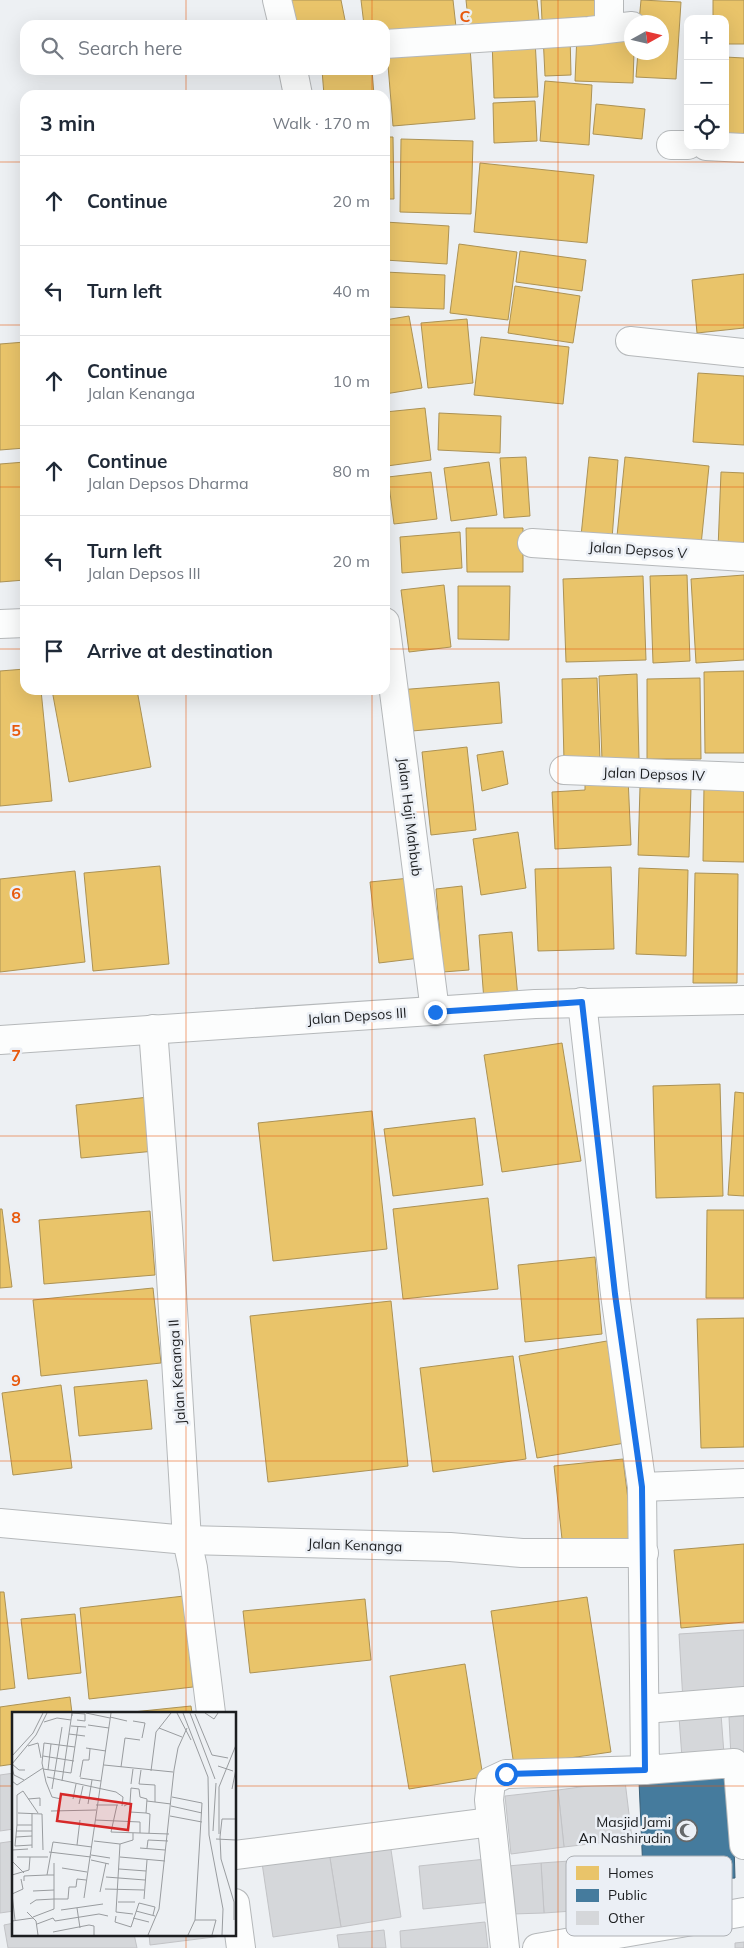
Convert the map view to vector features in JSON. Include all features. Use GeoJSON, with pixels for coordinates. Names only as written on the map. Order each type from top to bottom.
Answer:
{"type":"FeatureCollection","features":[{"type":"Feature","properties":{"kind":"street"},"geometry":{"type":"LineString","coordinates":[[277,0],[282,20]]}},
{"type":"Feature","properties":{"kind":"street"},"geometry":{"type":"LineString","coordinates":[[390,44],[620,27],[610,0]]}},
{"type":"Feature","properties":{"kind":"street"},"geometry":{"type":"LineString","coordinates":[[294,75],[297,90]]}},
{"type":"Feature","properties":{"kind":"street"},"geometry":{"type":"LineString","coordinates":[[729,147],[744,148]]}},
{"type":"Feature","properties":{"kind":"street"},"geometry":{"type":"LineString","coordinates":[[630,341],[744,353]]}},
{"type":"Feature","properties":{"kind":"street","name":"Jalan Depsos V"},"geometry":{"type":"LineString","coordinates":[[532,543],[744,558]]}},
{"type":"Feature","properties":{"kind":"street"},"geometry":{"type":"LineString","coordinates":[[0,624],[20,624]]}},
{"type":"Feature","properties":{"kind":"street","name":"Jalan Haji Mahbub"},"geometry":{"type":"LineString","coordinates":[[390,661],[435,1012]]}},
{"type":"Feature","properties":{"kind":"street","name":"Jalan Depsos IV"},"geometry":{"type":"LineString","coordinates":[[564,770],[744,777]]}},
{"type":"Feature","properties":{"kind":"street","name":"Jalan Depsos III"},"geometry":{"type":"LineString","coordinates":[[0,1040],[582,1002],[744,1000]]}},
{"type":"Feature","properties":{"kind":"street"},"geometry":{"type":"LineString","coordinates":[[582,1002],[615,1294],[642,1487],[646,1709],[645,1770]]}},
{"type":"Feature","properties":{"kind":"street","name":"Jalan Kenanga II"},"geometry":{"type":"LineString","coordinates":[[153,1029],[188,1540],[211,1712]]}},
{"type":"Feature","properties":{"kind":"street"},"geometry":{"type":"LineString","coordinates":[[642,1487],[744,1483]]}},
{"type":"Feature","properties":{"kind":"street","name":"Jalan Kenanga"},"geometry":{"type":"LineString","coordinates":[[0,1523],[188,1540],[450,1547],[522,1553],[644,1553]]}},
{"type":"Feature","properties":{"kind":"street"},"geometry":{"type":"LineString","coordinates":[[646,1709],[744,1701]]}},
{"type":"Feature","properties":{"kind":"street"},"geometry":{"type":"LineString","coordinates":[[505,1948],[489,1800],[490,1785],[493,1779],[499,1776],[506,1774],[645,1770],[734,1763],[738,1770],[744,1845]]}},
{"type":"Feature","properties":{"kind":"street"},"geometry":{"type":"LineString","coordinates":[[236,1856],[491,1822]]}},
{"type":"Feature","properties":{"kind":"street"},"geometry":{"type":"LineString","coordinates":[[236,1910],[241,1948]]}},
{"type":"Feature","properties":{"kind":"street"},"geometry":{"type":"LineString","coordinates":[[537,1948],[606,1936]]}},
{"type":"Feature","properties":{"kind":"building: Homes"},"geometry":{"type":"Polygon","coordinates":[[[291,0],[341,0],[345,20],[295,20],[291,0]]]}},
{"type":"Feature","properties":{"kind":"building: Homes"},"geometry":{"type":"Polygon","coordinates":[[[361,0],[453,0],[456,27],[390,35],[390,20],[363,20],[361,0]]]}},
{"type":"Feature","properties":{"kind":"building: Homes"},"geometry":{"type":"Polygon","coordinates":[[[466,0],[537,0],[540,30],[470,38],[466,0]]]}},
{"type":"Feature","properties":{"kind":"building: Homes"},"geometry":{"type":"Polygon","coordinates":[[[541,0],[603,0],[602,16],[542,20],[541,0]]]}},
{"type":"Feature","properties":{"kind":"building: Homes"},"geometry":{"type":"Polygon","coordinates":[[[641,0],[681,2],[676,79],[636,77],[637,60],[669,60],[669,15],[640,15],[641,0]]]}},
{"type":"Feature","properties":{"kind":"building: Homes"},"geometry":{"type":"Polygon","coordinates":[[[713,0],[744,0],[744,44],[729,44],[729,15],[713,15],[713,0]]]}},
{"type":"Feature","properties":{"kind":"building: Homes"},"geometry":{"type":"Polygon","coordinates":[[[570,34],[571,75],[545,76],[543,35],[570,34]]]}},
{"type":"Feature","properties":{"kind":"building: Homes"},"geometry":{"type":"Polygon","coordinates":[[[577,34],[624,35],[624,60],[634,60],[633,83],[575,81],[577,34]]]}},
{"type":"Feature","properties":{"kind":"building: Homes"},"geometry":{"type":"Polygon","coordinates":[[[535,39],[538,97],[494,98],[492,40],[535,39]]]}},
{"type":"Feature","properties":{"kind":"building: Homes"},"geometry":{"type":"Polygon","coordinates":[[[470,47],[475,119],[393,126],[389,75],[390,53],[470,47]]]}},
{"type":"Feature","properties":{"kind":"building: Homes"},"geometry":{"type":"Polygon","coordinates":[[[729,57],[744,58],[744,137],[729,136],[729,57]]]}},
{"type":"Feature","properties":{"kind":"building: Homes"},"geometry":{"type":"Polygon","coordinates":[[[322,75],[372,75],[374,90],[324,90],[322,75]]]}},
{"type":"Feature","properties":{"kind":"building: Homes"},"geometry":{"type":"Polygon","coordinates":[[[545,81],[592,85],[589,145],[540,141],[545,81]]]}},
{"type":"Feature","properties":{"kind":"building: Homes"},"geometry":{"type":"Polygon","coordinates":[[[535,101],[537,141],[494,143],[493,103],[535,101]]]}},
{"type":"Feature","properties":{"kind":"building: Homes"},"geometry":{"type":"Polygon","coordinates":[[[596,104],[645,109],[642,139],[593,134],[596,104]]]}},
{"type":"Feature","properties":{"kind":"building: Homes"},"geometry":{"type":"Polygon","coordinates":[[[390,137],[393,137],[394,199],[390,199],[390,137]]]}},
{"type":"Feature","properties":{"kind":"building: Homes"},"geometry":{"type":"Polygon","coordinates":[[[401,139],[473,141],[471,214],[400,212],[401,139]]]}},
{"type":"Feature","properties":{"kind":"building: Homes"},"geometry":{"type":"Polygon","coordinates":[[[480,163],[594,175],[587,243],[474,232],[480,163]]]}},
{"type":"Feature","properties":{"kind":"building: Homes"},"geometry":{"type":"Polygon","coordinates":[[[390,222],[449,226],[447,264],[390,260],[390,222]]]}},
{"type":"Feature","properties":{"kind":"building: Homes"},"geometry":{"type":"Polygon","coordinates":[[[459,244],[517,252],[508,320],[450,313],[459,244]]]}},
{"type":"Feature","properties":{"kind":"building: Homes"},"geometry":{"type":"Polygon","coordinates":[[[520,251],[586,260],[582,291],[516,282],[520,251]]]}},
{"type":"Feature","properties":{"kind":"building: Homes"},"geometry":{"type":"Polygon","coordinates":[[[390,272],[445,275],[444,309],[390,307],[390,272]]]}},
{"type":"Feature","properties":{"kind":"building: Homes"},"geometry":{"type":"Polygon","coordinates":[[[744,274],[744,328],[697,333],[692,280],[744,274]]]}},
{"type":"Feature","properties":{"kind":"building: Homes"},"geometry":{"type":"Polygon","coordinates":[[[515,286],[580,296],[573,343],[508,333],[515,286]]]}},
{"type":"Feature","properties":{"kind":"building: Homes"},"geometry":{"type":"Polygon","coordinates":[[[409,316],[422,388],[390,393],[390,319],[409,316]]]}},
{"type":"Feature","properties":{"kind":"building: Homes"},"geometry":{"type":"Polygon","coordinates":[[[467,319],[473,383],[428,388],[421,323],[467,319]]]}},
{"type":"Feature","properties":{"kind":"building: Homes"},"geometry":{"type":"Polygon","coordinates":[[[481,337],[569,347],[563,404],[474,395],[481,337]]]}},
{"type":"Feature","properties":{"kind":"building: Homes"},"geometry":{"type":"Polygon","coordinates":[[[20,342],[20,448],[0,450],[0,344],[20,342]]]}},
{"type":"Feature","properties":{"kind":"building: Homes"},"geometry":{"type":"Polygon","coordinates":[[[698,373],[744,376],[744,445],[693,442],[698,373]]]}},
{"type":"Feature","properties":{"kind":"building: Homes"},"geometry":{"type":"Polygon","coordinates":[[[425,408],[431,460],[390,466],[390,412],[425,408]]]}},
{"type":"Feature","properties":{"kind":"building: Homes"},"geometry":{"type":"Polygon","coordinates":[[[439,413],[501,416],[500,453],[438,450],[439,413]]]}},
{"type":"Feature","properties":{"kind":"building: Homes"},"geometry":{"type":"Polygon","coordinates":[[[526,457],[530,516],[504,518],[500,458],[526,457]]]}},
{"type":"Feature","properties":{"kind":"building: Homes"},"geometry":{"type":"Polygon","coordinates":[[[589,457],[618,460],[612,539],[581,536],[589,457]]]}},
{"type":"Feature","properties":{"kind":"building: Homes"},"geometry":{"type":"Polygon","coordinates":[[[625,457],[709,466],[701,545],[617,536],[625,457]]]}},
{"type":"Feature","properties":{"kind":"building: Homes"},"geometry":{"type":"Polygon","coordinates":[[[20,462],[20,580],[0,582],[0,464],[20,462]]]}},
{"type":"Feature","properties":{"kind":"building: Homes"},"geometry":{"type":"Polygon","coordinates":[[[489,462],[497,515],[451,521],[444,468],[489,462]]]}},
{"type":"Feature","properties":{"kind":"building: Homes"},"geometry":{"type":"Polygon","coordinates":[[[431,472],[437,519],[394,524],[390,477],[431,472]]]}},
{"type":"Feature","properties":{"kind":"building: Homes"},"geometry":{"type":"Polygon","coordinates":[[[721,472],[744,473],[744,549],[718,549],[721,472]]]}},
{"type":"Feature","properties":{"kind":"building: Homes"},"geometry":{"type":"Polygon","coordinates":[[[466,528],[523,528],[523,572],[467,572],[466,528]]]}},
{"type":"Feature","properties":{"kind":"building: Homes"},"geometry":{"type":"Polygon","coordinates":[[[460,532],[462,568],[402,573],[400,537],[460,532]]]}},
{"type":"Feature","properties":{"kind":"building: Homes"},"geometry":{"type":"Polygon","coordinates":[[[687,575],[690,661],[653,663],[650,576],[687,575]]]}},
{"type":"Feature","properties":{"kind":"building: Homes"},"geometry":{"type":"Polygon","coordinates":[[[744,575],[744,660],[696,663],[691,579],[744,575]]]}},
{"type":"Feature","properties":{"kind":"building: Homes"},"geometry":{"type":"Polygon","coordinates":[[[643,576],[646,660],[566,662],[563,579],[643,576]]]}},
{"type":"Feature","properties":{"kind":"building: Homes"},"geometry":{"type":"Polygon","coordinates":[[[444,585],[451,647],[409,652],[401,590],[444,585]]]}},
{"type":"Feature","properties":{"kind":"building: Homes"},"geometry":{"type":"Polygon","coordinates":[[[458,586],[510,586],[509,640],[458,639],[458,586]]]}},
{"type":"Feature","properties":{"kind":"building: Homes"},"geometry":{"type":"Polygon","coordinates":[[[20,669],[20,695],[41,695],[52,801],[0,806],[0,671],[20,669]]]}},
{"type":"Feature","properties":{"kind":"building: Homes"},"geometry":{"type":"Polygon","coordinates":[[[744,671],[744,753],[705,753],[704,672],[744,671]]]}},
{"type":"Feature","properties":{"kind":"building: Homes"},"geometry":{"type":"Polygon","coordinates":[[[637,674],[639,759],[602,760],[599,676],[637,674]]]}},
{"type":"Feature","properties":{"kind":"building: Homes"},"geometry":{"type":"Polygon","coordinates":[[[597,678],[600,760],[564,761],[562,679],[597,678]]]}},
{"type":"Feature","properties":{"kind":"building: Homes"},"geometry":{"type":"Polygon","coordinates":[[[700,678],[701,759],[647,759],[647,679],[700,678]]]}},
{"type":"Feature","properties":{"kind":"building: Homes"},"geometry":{"type":"Polygon","coordinates":[[[499,682],[502,723],[401,732],[398,690],[499,682]]]}},
{"type":"Feature","properties":{"kind":"building: Homes"},"geometry":{"type":"Polygon","coordinates":[[[53,695],[138,695],[151,767],[69,782],[53,695]]]}},
{"type":"Feature","properties":{"kind":"building: Homes"},"geometry":{"type":"Polygon","coordinates":[[[467,747],[476,830],[431,835],[422,752],[467,747]]]}},
{"type":"Feature","properties":{"kind":"building: Homes"},"geometry":{"type":"Polygon","coordinates":[[[503,751],[508,784],[482,791],[477,755],[503,751]]]}},
{"type":"Feature","properties":{"kind":"building: Homes"},"geometry":{"type":"Polygon","coordinates":[[[628,777],[631,845],[555,849],[552,792],[585,790],[585,780],[628,777]]]}},
{"type":"Feature","properties":{"kind":"building: Homes"},"geometry":{"type":"Polygon","coordinates":[[[704,785],[744,787],[744,862],[703,861],[704,785]]]}},
{"type":"Feature","properties":{"kind":"building: Homes"},"geometry":{"type":"Polygon","coordinates":[[[640,787],[691,788],[689,857],[638,855],[640,787]]]}},
{"type":"Feature","properties":{"kind":"building: Homes"},"geometry":{"type":"Polygon","coordinates":[[[518,832],[526,888],[481,895],[473,839],[518,832]]]}},
{"type":"Feature","properties":{"kind":"building: Homes"},"geometry":{"type":"Polygon","coordinates":[[[160,866],[169,964],[93,971],[84,873],[160,866]]]}},
{"type":"Feature","properties":{"kind":"building: Homes"},"geometry":{"type":"Polygon","coordinates":[[[611,867],[614,949],[538,951],[535,869],[611,867]]]}},
{"type":"Feature","properties":{"kind":"building: Homes"},"geometry":{"type":"Polygon","coordinates":[[[639,868],[688,870],[686,956],[636,954],[639,868]]]}},
{"type":"Feature","properties":{"kind":"building: Homes"},"geometry":{"type":"Polygon","coordinates":[[[75,871],[85,962],[0,972],[0,879],[75,871]]]}},
{"type":"Feature","properties":{"kind":"building: Homes"},"geometry":{"type":"Polygon","coordinates":[[[695,873],[738,874],[737,983],[693,983],[695,873]]]}},
{"type":"Feature","properties":{"kind":"building: Homes"},"geometry":{"type":"Polygon","coordinates":[[[410,878],[420,958],[379,963],[370,882],[410,878]]]}},
{"type":"Feature","properties":{"kind":"building: Homes"},"geometry":{"type":"Polygon","coordinates":[[[462,886],[469,970],[443,972],[436,889],[462,886]]]}},
{"type":"Feature","properties":{"kind":"building: Homes"},"geometry":{"type":"Polygon","coordinates":[[[512,932],[518,998],[484,1001],[479,935],[512,932]]]}},
{"type":"Feature","properties":{"kind":"building: Homes"},"geometry":{"type":"Polygon","coordinates":[[[562,1043],[581,1161],[502,1172],[484,1055],[562,1043]]]}},
{"type":"Feature","properties":{"kind":"building: Homes"},"geometry":{"type":"Polygon","coordinates":[[[720,1084],[723,1196],[656,1198],[653,1086],[720,1084]]]}},
{"type":"Feature","properties":{"kind":"building: Homes"},"geometry":{"type":"Polygon","coordinates":[[[735,1092],[744,1093],[744,1196],[728,1195],[735,1092]]]}},
{"type":"Feature","properties":{"kind":"building: Homes"},"geometry":{"type":"Polygon","coordinates":[[[149,1097],[155,1151],[81,1158],[76,1105],[149,1097]]]}},
{"type":"Feature","properties":{"kind":"building: Homes"},"geometry":{"type":"Polygon","coordinates":[[[372,1111],[387,1249],[273,1261],[258,1123],[372,1111]]]}},
{"type":"Feature","properties":{"kind":"building: Homes"},"geometry":{"type":"Polygon","coordinates":[[[475,1118],[483,1185],[393,1196],[384,1129],[475,1118]]]}},
{"type":"Feature","properties":{"kind":"building: Homes"},"geometry":{"type":"Polygon","coordinates":[[[488,1198],[498,1289],[403,1299],[393,1209],[488,1198]]]}},
{"type":"Feature","properties":{"kind":"building: Homes"},"geometry":{"type":"Polygon","coordinates":[[[0,1209],[2,1209],[12,1287],[0,1288],[0,1209]]]}},
{"type":"Feature","properties":{"kind":"building: Homes"},"geometry":{"type":"Polygon","coordinates":[[[707,1210],[744,1210],[744,1298],[706,1298],[707,1210]]]}},
{"type":"Feature","properties":{"kind":"building: Homes"},"geometry":{"type":"Polygon","coordinates":[[[150,1211],[155,1275],[44,1284],[39,1220],[150,1211]]]}},
{"type":"Feature","properties":{"kind":"building: Homes"},"geometry":{"type":"Polygon","coordinates":[[[595,1257],[602,1334],[525,1342],[518,1265],[595,1257]]]}},
{"type":"Feature","properties":{"kind":"building: Homes"},"geometry":{"type":"Polygon","coordinates":[[[153,1288],[161,1363],[41,1376],[33,1300],[153,1288]]]}},
{"type":"Feature","properties":{"kind":"building: Homes"},"geometry":{"type":"Polygon","coordinates":[[[391,1301],[408,1466],[268,1482],[250,1316],[391,1301]]]}},
{"type":"Feature","properties":{"kind":"building: Homes"},"geometry":{"type":"Polygon","coordinates":[[[744,1318],[744,1447],[701,1448],[697,1319],[744,1318]]]}},
{"type":"Feature","properties":{"kind":"building: Homes"},"geometry":{"type":"Polygon","coordinates":[[[607,1341],[625,1443],[537,1458],[519,1356],[607,1341]]]}},
{"type":"Feature","properties":{"kind":"building: Homes"},"geometry":{"type":"Polygon","coordinates":[[[513,1356],[526,1459],[433,1472],[420,1368],[513,1356]]]}},
{"type":"Feature","properties":{"kind":"building: Homes"},"geometry":{"type":"Polygon","coordinates":[[[147,1380],[152,1429],[79,1436],[74,1387],[147,1380]]]}},
{"type":"Feature","properties":{"kind":"building: Homes"},"geometry":{"type":"Polygon","coordinates":[[[61,1385],[72,1468],[13,1475],[2,1393],[61,1385]]]}},
{"type":"Feature","properties":{"kind":"building: Homes"},"geometry":{"type":"Polygon","coordinates":[[[623,1459],[633,1540],[563,1548],[554,1466],[623,1459]]]}},
{"type":"Feature","properties":{"kind":"building: Homes"},"geometry":{"type":"Polygon","coordinates":[[[744,1544],[744,1622],[681,1628],[674,1550],[744,1544]]]}},
{"type":"Feature","properties":{"kind":"building: Homes"},"geometry":{"type":"Polygon","coordinates":[[[0,1592],[4,1592],[15,1688],[0,1690],[0,1592]]]}},
{"type":"Feature","properties":{"kind":"building: Homes"},"geometry":{"type":"Polygon","coordinates":[[[184,1596],[193,1687],[89,1699],[80,1608],[184,1596]]]}},
{"type":"Feature","properties":{"kind":"building: Homes"},"geometry":{"type":"Polygon","coordinates":[[[587,1597],[611,1752],[514,1766],[491,1611],[587,1597]]]}},
{"type":"Feature","properties":{"kind":"building: Homes"},"geometry":{"type":"Polygon","coordinates":[[[365,1599],[371,1660],[250,1673],[243,1611],[365,1599]]]}},
{"type":"Feature","properties":{"kind":"building: Homes"},"geometry":{"type":"Polygon","coordinates":[[[75,1614],[81,1673],[28,1679],[21,1619],[75,1614]]]}},
{"type":"Feature","properties":{"kind":"building: Homes"},"geometry":{"type":"Polygon","coordinates":[[[465,1664],[483,1777],[409,1789],[390,1676],[465,1664]]]}},
{"type":"Feature","properties":{"kind":"building: Homes"},"geometry":{"type":"Polygon","coordinates":[[[70,1697],[72,1712],[12,1712],[12,1764],[0,1766],[0,1707],[70,1697]]]}},
{"type":"Feature","properties":{"kind":"building: Homes"},"geometry":{"type":"Polygon","coordinates":[[[191,1706],[192,1712],[133,1712],[191,1706]]]}},
{"type":"Feature","properties":{"kind":"building: Public","name":"Masjid Jami An Nashirudin"},"geometry":{"type":"Polygon","coordinates":[[[732,1777],[735,1878],[732,1878],[732,1856],[642,1856],[639,1781],[732,1777]]]}},
{"type":"Feature","properties":{"kind":"building: Other"},"geometry":{"type":"Polygon","coordinates":[[[744,1630],[744,1697],[683,1701],[679,1634],[744,1630]]]}},
{"type":"Feature","properties":{"kind":"building: Other"},"geometry":{"type":"Polygon","coordinates":[[[721,1714],[724,1754],[682,1758],[679,1717],[721,1714]]]}},
{"type":"Feature","properties":{"kind":"building: Other"},"geometry":{"type":"Polygon","coordinates":[[[744,1716],[744,1756],[731,1757],[729,1717],[744,1716]]]}},
{"type":"Feature","properties":{"kind":"building: Other"},"geometry":{"type":"Polygon","coordinates":[[[12,1773],[12,1829],[0,1831],[0,1775],[12,1773]]]}},
{"type":"Feature","properties":{"kind":"building: Other"},"geometry":{"type":"Polygon","coordinates":[[[625,1781],[632,1839],[564,1847],[558,1790],[625,1781]]]}},
{"type":"Feature","properties":{"kind":"building: Other"},"geometry":{"type":"Polygon","coordinates":[[[558,1790],[564,1847],[511,1854],[505,1796],[558,1790]]]}},
{"type":"Feature","properties":{"kind":"building: Other"},"geometry":{"type":"Polygon","coordinates":[[[12,1841],[12,1911],[0,1913],[0,1843],[12,1841]]]}},
{"type":"Feature","properties":{"kind":"building: Other"},"geometry":{"type":"Polygon","coordinates":[[[390,1843],[401,1917],[341,1927],[329,1852],[390,1843]]]}},
{"type":"Feature","properties":{"kind":"building: Other"},"geometry":{"type":"Polygon","coordinates":[[[329,1852],[341,1927],[273,1937],[262,1863],[329,1852]]]}},
{"type":"Feature","properties":{"kind":"building: Other"},"geometry":{"type":"Polygon","coordinates":[[[486,1859],[491,1902],[423,1909],[419,1866],[486,1859]]]}},
{"type":"Feature","properties":{"kind":"building: Other"},"geometry":{"type":"Polygon","coordinates":[[[566,1861],[566,1911],[544,1913],[541,1863],[566,1861]]]}},
{"type":"Feature","properties":{"kind":"building: Other"},"geometry":{"type":"Polygon","coordinates":[[[541,1863],[544,1913],[512,1914],[508,1866],[541,1863]]]}},
{"type":"Feature","properties":{"kind":"building: Other"},"geometry":{"type":"Polygon","coordinates":[[[485,1922],[488,1948],[401,1948],[400,1931],[485,1922]]]}},
{"type":"Feature","properties":{"kind":"building: Other"},"geometry":{"type":"Polygon","coordinates":[[[12,1923],[12,1936],[134,1936],[137,1948],[8,1948],[4,1925],[12,1923]]]}},
{"type":"Feature","properties":{"kind":"building: Other"},"geometry":{"type":"Polygon","coordinates":[[[384,1930],[386,1948],[339,1948],[337,1935],[384,1930]]]}},
{"type":"Feature","properties":{"kind":"building: Other"},"geometry":{"type":"Polygon","coordinates":[[[149,1936],[222,1936],[150,1945],[149,1936]]]}},
{"type":"Feature","properties":{"kind":"building: Other"},"geometry":{"type":"Polygon","coordinates":[[[744,1942],[744,1948],[735,1948],[735,1943],[744,1942]]]}},
{"type":"Feature","properties":{"kind":"place","name":"Masjid Jami An Nashirudin"},"geometry":{"type":"Point","coordinates":[687,1830]}},
{"type":"Feature","properties":{"kind":"route"},"geometry":{"type":"LineString","coordinates":[[435,1012],[582,1002],[615,1294],[642,1487],[646,1709],[645,1770],[506,1774]]}}]}
